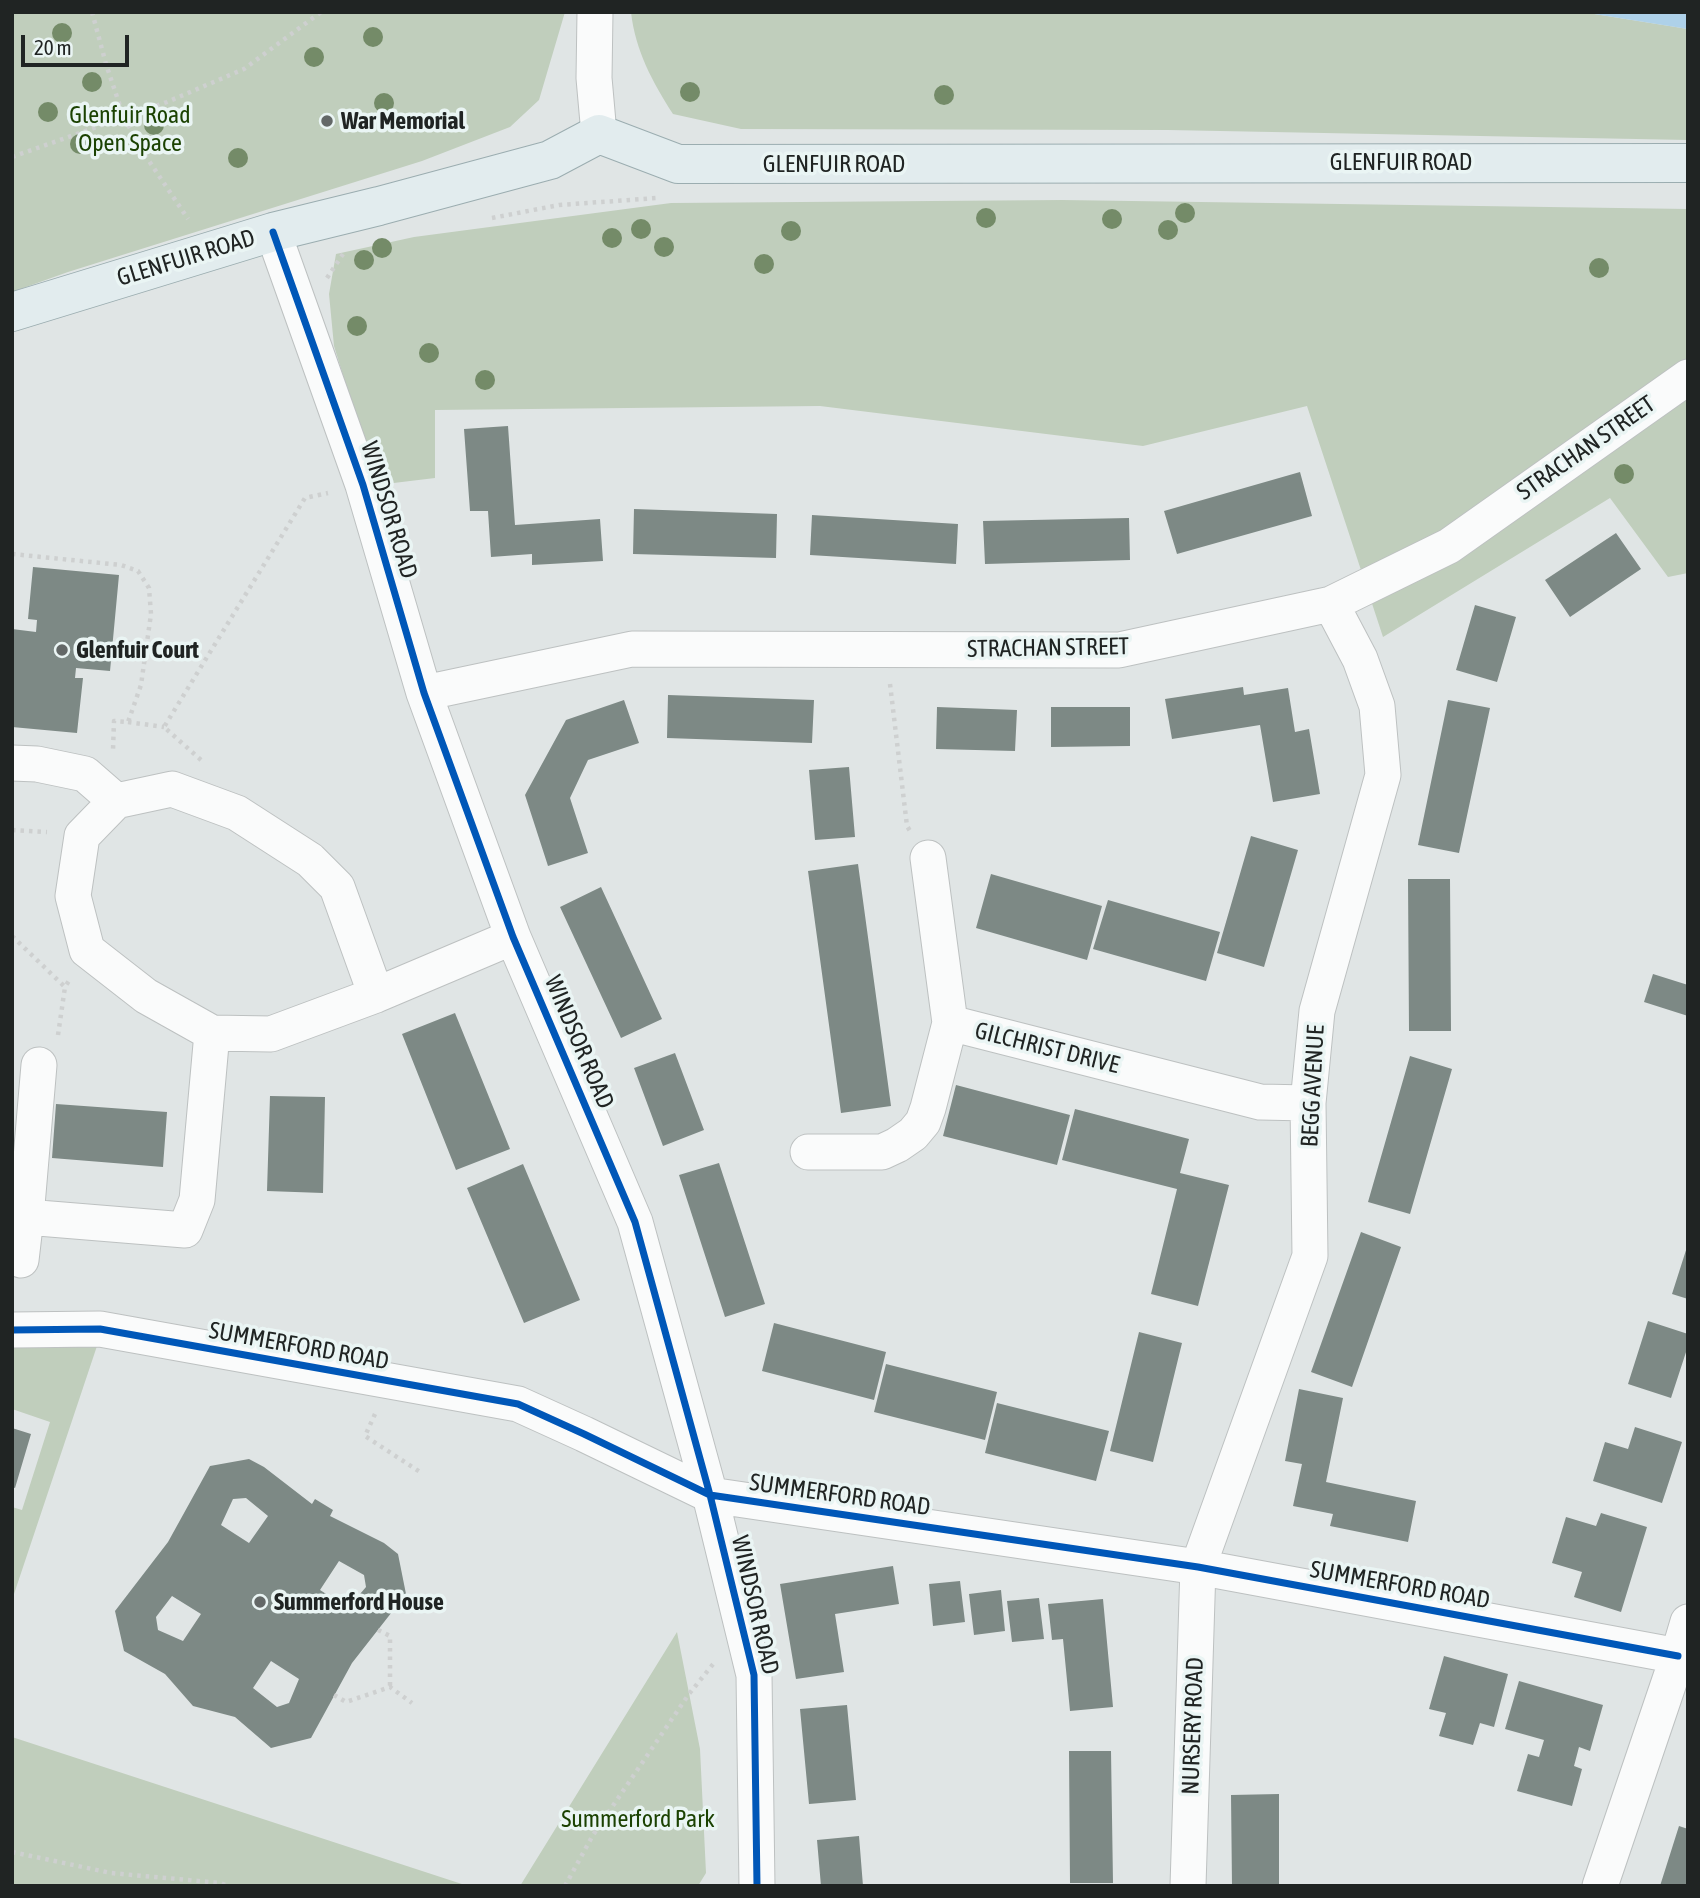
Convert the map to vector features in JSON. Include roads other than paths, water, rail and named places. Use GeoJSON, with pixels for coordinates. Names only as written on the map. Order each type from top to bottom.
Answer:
{"type":"FeatureCollection","features":[{"type":"Feature","properties":{"kind":"main road","name":"GLENFUIR ROAD"},"geometry":{"type":"LineString","coordinates":[[12,312],[273,232],[550,160],[599,134],[678,164],[1688,163]]}},
{"type":"Feature","properties":{"kind":"street"},"geometry":{"type":"LineString","coordinates":[[595,12],[594,78],[599,134]]}},
{"type":"Feature","properties":{"kind":"street","name":"WINDSOR ROAD"},"geometry":{"type":"LineString","coordinates":[[273,232],[363,485],[424,693],[513,937],[635,1222],[710,1495],[754,1675],[757,1886]]}},
{"type":"Feature","properties":{"kind":"street","name":"STRACHAN STREET"},"geometry":{"type":"LineString","coordinates":[[424,693],[632,649],[1119,650],[1331,604],[1449,545],[1688,377]]}},
{"type":"Feature","properties":{"kind":"street","name":"BEGG AVENUE"},"geometry":{"type":"LineString","coordinates":[[1198,1567],[1310,1256],[1308,1103],[1317,1011],[1383,775],[1377,706],[1360,659],[1331,604]]}},
{"type":"Feature","properties":{"kind":"street"},"geometry":{"type":"LineString","coordinates":[[12,763],[37,764],[85,774],[116,801]]}},
{"type":"Feature","properties":{"kind":"street"},"geometry":{"type":"LineString","coordinates":[[376,995],[337,887],[310,860],[237,813],[172,789],[116,801],[82,836],[73,896],[87,950],[146,996],[212,1033],[271,1034],[376,995],[513,937]]}},
{"type":"Feature","properties":{"kind":"street","name":"GILCHRIST DRIVE"},"geometry":{"type":"LineString","coordinates":[[928,858],[950,1023],[1260,1102],[1308,1103]]}},
{"type":"Feature","properties":{"kind":"street"},"geometry":{"type":"LineString","coordinates":[[808,1152],[881,1152],[913,1134],[923,1122],[929,1108],[950,1023]]}},
{"type":"Feature","properties":{"kind":"street"},"geometry":{"type":"LineString","coordinates":[[26,1217],[185,1230],[197,1200],[212,1033]]}},
{"type":"Feature","properties":{"kind":"street"},"geometry":{"type":"LineString","coordinates":[[21,1260],[39,1065]]}},
{"type":"Feature","properties":{"kind":"street","name":"SUMMERFORD ROAD"},"geometry":{"type":"LineString","coordinates":[[12,1330],[100,1329],[518,1404],[710,1495],[1198,1567],[1678,1656]]}},
{"type":"Feature","properties":{"kind":"street","name":"NURSERY ROAD"},"geometry":{"type":"LineString","coordinates":[[1188,1886],[1198,1567]]}},
{"type":"Feature","properties":{"kind":"street"},"geometry":{"type":"LineString","coordinates":[[1600,1886],[1688,1622]]}},
{"type":"Feature","properties":{"kind":"water"},"geometry":{"type":"Polygon","coordinates":[[[1582,12],[1688,12],[1688,29],[1582,12]]]}},
{"type":"Feature","properties":{"kind":"place","name":"War Memorial"},"geometry":{"type":"Point","coordinates":[327,121]}},
{"type":"Feature","properties":{"kind":"place","name":"Glenfuir Court"},"geometry":{"type":"Point","coordinates":[62,650]}},
{"type":"Feature","properties":{"kind":"place","name":"Summerford House"},"geometry":{"type":"Point","coordinates":[260,1602]}},
{"type":"Feature","properties":{"kind":"park label","name":"Glenfuir Road Open Space"},"geometry":{"type":"Point","coordinates":[130,129]}},
{"type":"Feature","properties":{"kind":"park label","name":"Summerford Park"},"geometry":{"type":"Point","coordinates":[638,1819]}}]}
